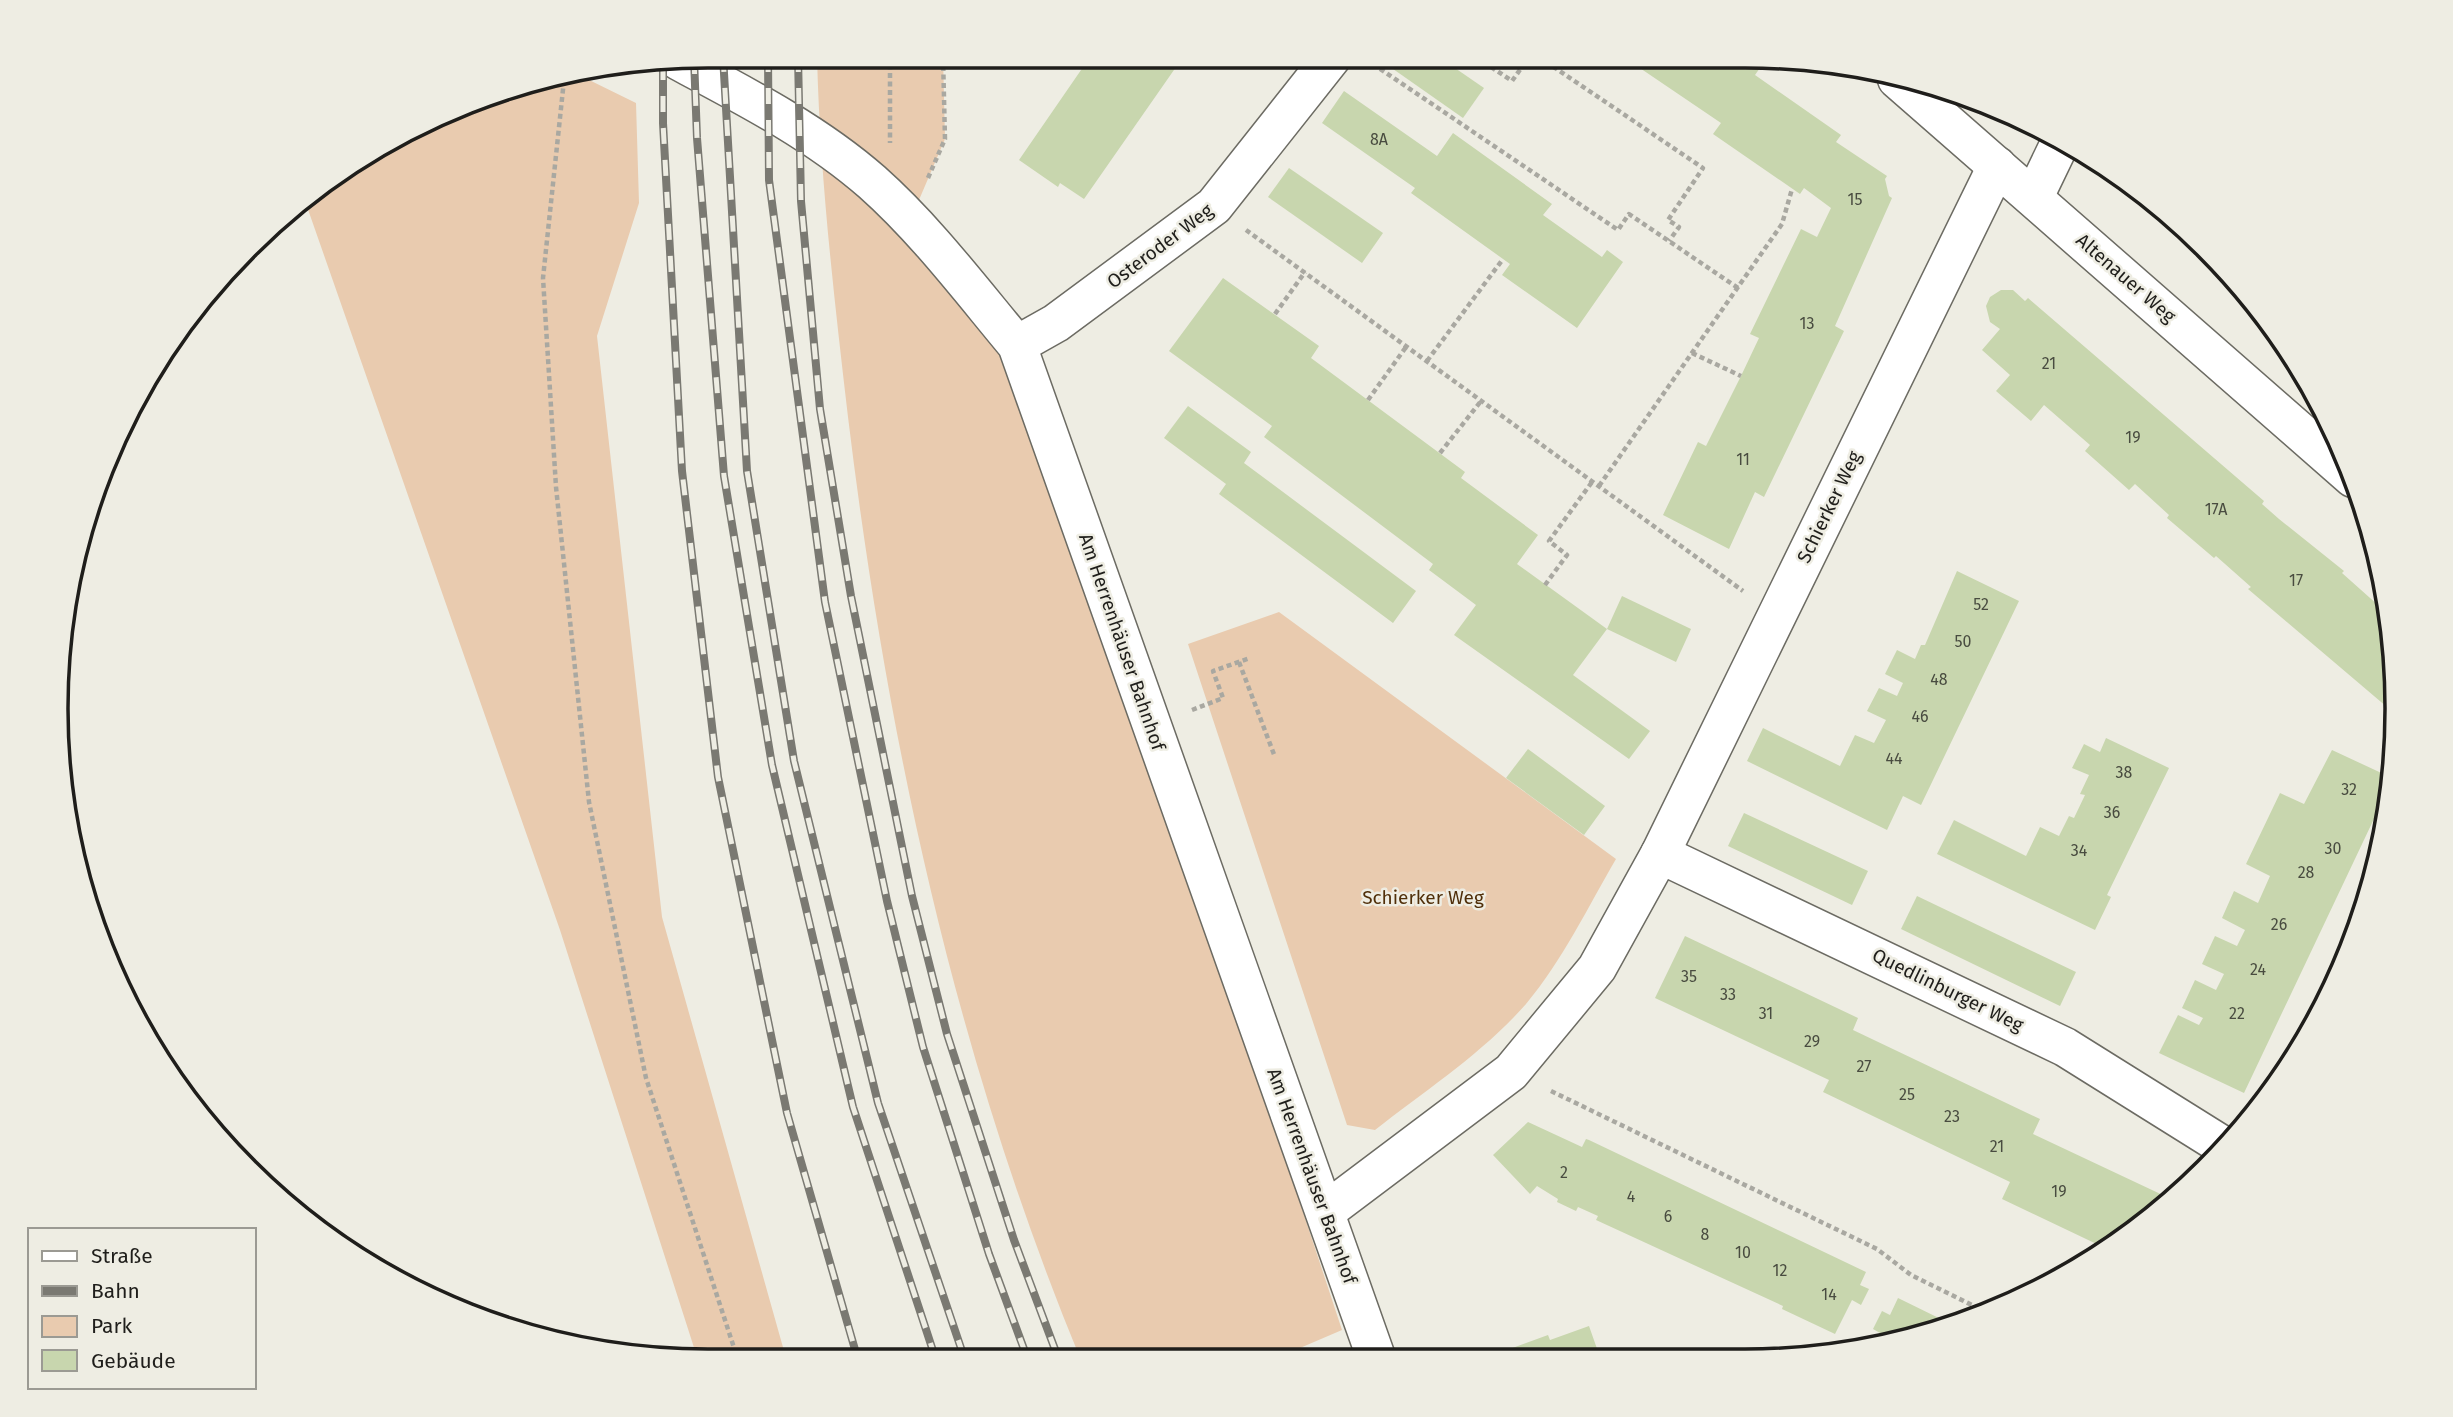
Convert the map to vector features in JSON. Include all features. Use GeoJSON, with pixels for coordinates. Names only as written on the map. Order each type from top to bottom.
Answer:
{"type":"FeatureCollection","features":[{"type":"Feature","properties":{"kind":"street","name":"Osteroder Weg"},"geometry":{"type":"LineString","coordinates":[[1017,345],[1056,323],[1214,206],[1325,68]]}},
{"type":"Feature","properties":{"kind":"street","name":"Am Herrenhäuser Bahnhof"},"geometry":{"type":"LineString","coordinates":[[693,69],[744,95],[819,142],[872,182],[910,220],[1017,345],[1373,1349]]}},
{"type":"Feature","properties":{"kind":"street","name":"Altenauer Weg"},"geometry":{"type":"LineString","coordinates":[[1910,90],[2336,463]]}},
{"type":"Feature","properties":{"kind":"street"},"geometry":{"type":"LineString","coordinates":[[2034,197],[2057,150]]}},
{"type":"Feature","properties":{"kind":"street","name":"Schierker Weg"},"geometry":{"type":"LineString","coordinates":[[1325,1212],[1511,1072],[1597,968],[1660,855],[1997,166]]}},
{"type":"Feature","properties":{"kind":"street","name":"Quedlinburger Weg"},"geometry":{"type":"LineString","coordinates":[[1660,855],[2065,1047],[2216,1141]]}},
{"type":"Feature","properties":{"kind":"path"},"geometry":{"type":"LineString","coordinates":[[872,182],[890,152],[890,68]]}},
{"type":"Feature","properties":{"kind":"path"},"geometry":{"type":"LineString","coordinates":[[910,220],[945,139],[943,68]]}},
{"type":"Feature","properties":{"kind":"path"},"geometry":{"type":"LineString","coordinates":[[1379,68],[1618,230],[1629,214],[1738,288]]}},
{"type":"Feature","properties":{"kind":"path"},"geometry":{"type":"LineString","coordinates":[[1492,68],[1512,81],[1521,68]]}},
{"type":"Feature","properties":{"kind":"path"},"geometry":{"type":"LineString","coordinates":[[1555,68],[1703,168],[1668,220],[1679,227],[1669,241]]}},
{"type":"Feature","properties":{"kind":"path"},"geometry":{"type":"LineString","coordinates":[[563,86],[543,278],[556,487],[589,802],[646,1078],[734,1349]]}},
{"type":"Feature","properties":{"kind":"path"},"geometry":{"type":"LineString","coordinates":[[1599,486],[1782,224],[1792,189]]}},
{"type":"Feature","properties":{"kind":"path"},"geometry":{"type":"LineString","coordinates":[[1214,206],[1776,616]]}},
{"type":"Feature","properties":{"kind":"path"},"geometry":{"type":"LineString","coordinates":[[1427,361],[1503,259]]}},
{"type":"Feature","properties":{"kind":"path"},"geometry":{"type":"LineString","coordinates":[[1275,314],[1305,272]]}},
{"type":"Feature","properties":{"kind":"path"},"geometry":{"type":"LineString","coordinates":[[1368,400],[1406,347]]}},
{"type":"Feature","properties":{"kind":"path"},"geometry":{"type":"LineString","coordinates":[[1692,353],[1741,376]]}},
{"type":"Feature","properties":{"kind":"path"},"geometry":{"type":"LineString","coordinates":[[1440,453],[1481,401]]}},
{"type":"Feature","properties":{"kind":"path"},"geometry":{"type":"LineString","coordinates":[[1545,585],[1567,555],[1549,541],[1592,482]]}},
{"type":"Feature","properties":{"kind":"path"},"geometry":{"type":"LineString","coordinates":[[1152,725],[1223,698],[1213,671],[1250,658]]}},
{"type":"Feature","properties":{"kind":"path"},"geometry":{"type":"LineString","coordinates":[[1239,662],[1275,757]]}},
{"type":"Feature","properties":{"kind":"path"},"geometry":{"type":"LineString","coordinates":[[1511,1072],[1877,1249],[1911,1275],[1974,1306]]}},
{"type":"Feature","properties":{"kind":"green space"},"geometry":{"type":"Polygon","coordinates":[[[818,68],[943,68],[945,139],[910,221],[1017,345],[1342,1330],[1298,1349],[1077,1349],[1037,1246],[997,1131],[932,896],[883,658],[848,417],[824,192],[818,68]]]}},
{"type":"Feature","properties":{"kind":"green space"},"geometry":{"type":"Polygon","coordinates":[[[589,80],[636,103],[639,203],[597,336],[662,917],[783,1349],[694,1348],[560,930],[308,210],[353,176],[425,134],[503,102],[589,80]]]}},
{"type":"Feature","properties":{"kind":"green space","name":"Schierker Weg"},"geometry":{"type":"Polygon","coordinates":[[[1279,612],[1616,859],[1563,952],[1526,1004],[1473,1055],[1375,1130],[1347,1125],[1188,644],[1279,612]]]}},
{"type":"Feature","properties":{"kind":"building"},"geometry":{"type":"Polygon","coordinates":[[[1082,68],[1175,68],[1084,199],[1060,183],[1058,187],[1019,160],[1082,68]]]}},
{"type":"Feature","properties":{"kind":"building"},"geometry":{"type":"Polygon","coordinates":[[[1392,68],[1455,68],[1484,88],[1463,118],[1392,68]]]}},
{"type":"Feature","properties":{"kind":"building"},"geometry":{"type":"Polygon","coordinates":[[[1640,68],[1759,69],[1755,75],[1841,135],[1836,142],[1887,176],[1885,179],[1889,196],[1892,198],[1835,326],[1844,331],[1764,497],[1755,492],[1729,549],[1663,515],[1698,442],[1706,446],[1741,376],[1759,338],[1750,334],[1801,229],[1817,237],[1831,208],[1804,188],[1800,194],[1713,134],[1721,123],[1640,68]]]}},
{"type":"Feature","properties":{"kind":"building"},"geometry":{"type":"Polygon","coordinates":[[[1344,91],[1437,156],[1453,133],[1552,204],[1543,215],[1602,257],[1607,250],[1623,262],[1577,328],[1502,275],[1510,264],[1411,193],[1415,188],[1322,123],[1344,91]]]}},
{"type":"Feature","properties":{"kind":"building"},"geometry":{"type":"Polygon","coordinates":[[[1289,168],[1383,233],[1362,263],[1268,197],[1289,168]]]}},
{"type":"Feature","properties":{"kind":"building"},"geometry":{"type":"Polygon","coordinates":[[[1223,278],[1319,346],[1311,358],[1465,472],[1461,478],[1538,535],[1517,564],[1607,629],[1573,675],[1650,731],[1629,759],[1454,635],[1476,605],[1429,570],[1433,564],[1264,437],[1272,426],[1169,351],[1223,278]]]}},
{"type":"Feature","properties":{"kind":"building"},"geometry":{"type":"Polygon","coordinates":[[[2001,290],[2013,290],[2025,301],[2028,298],[2264,501],[2262,504],[2279,519],[2344,571],[2342,573],[2375,603],[2385,705],[2248,589],[2251,587],[2216,556],[2214,558],[2167,518],[2169,515],[2135,484],[2129,490],[2085,451],[2090,445],[2044,405],[2031,421],[1996,391],[2010,375],[1982,350],[2000,329],[1990,322],[1986,306],[1990,297],[2001,290]]]}},
{"type":"Feature","properties":{"kind":"building"},"geometry":{"type":"Polygon","coordinates":[[[1188,406],[1251,452],[1244,463],[1416,591],[1393,623],[1219,494],[1226,484],[1164,438],[1188,406]]]}},
{"type":"Feature","properties":{"kind":"building"},"geometry":{"type":"Polygon","coordinates":[[[1957,571],[2019,601],[1921,805],[1903,796],[1887,830],[1747,761],[1763,728],[1840,766],[1855,735],[1874,743],[1886,720],[1867,711],[1879,688],[1897,696],[1903,683],[1885,674],[1897,650],[1915,659],[1921,645],[1925,645],[1957,571]]]}},
{"type":"Feature","properties":{"kind":"building"},"geometry":{"type":"Polygon","coordinates":[[[1622,596],[1691,629],[1676,662],[1607,629],[1622,596]]]}},
{"type":"Feature","properties":{"kind":"building"},"geometry":{"type":"Polygon","coordinates":[[[2106,738],[2169,768],[2107,895],[2111,897],[2095,930],[1937,854],[1954,820],[2026,856],[2040,827],[2059,836],[2069,816],[2074,818],[2085,795],[2080,794],[2089,775],[2072,768],[2084,744],[2100,752],[2106,738]]]}},
{"type":"Feature","properties":{"kind":"building"},"geometry":{"type":"Polygon","coordinates":[[[1528,749],[1605,806],[1584,835],[1506,778],[1528,749]]]}},
{"type":"Feature","properties":{"kind":"building"},"geometry":{"type":"Polygon","coordinates":[[[2332,750],[2381,773],[2375,817],[2244,1093],[2159,1053],[2178,1015],[2199,1025],[2203,1018],[2182,1008],[2195,980],[2216,990],[2224,974],[2202,964],[2215,936],[2237,946],[2245,930],[2222,918],[2234,891],[2258,903],[2270,876],[2246,864],[2280,793],[2304,804],[2332,750]]]}},
{"type":"Feature","properties":{"kind":"building"},"geometry":{"type":"Polygon","coordinates":[[[1744,813],[1868,871],[1852,905],[1728,846],[1744,813]]]}},
{"type":"Feature","properties":{"kind":"building"},"geometry":{"type":"Polygon","coordinates":[[[1917,896],[2076,972],[2060,1006],[1901,929],[1917,896]]]}},
{"type":"Feature","properties":{"kind":"building"},"geometry":{"type":"Polygon","coordinates":[[[1685,936],[1858,1018],[1853,1030],[2040,1119],[2033,1134],[2161,1194],[2096,1244],[2002,1199],[2010,1182],[1823,1092],[1829,1080],[1655,998],[1685,936]]]}},
{"type":"Feature","properties":{"kind":"building"},"geometry":{"type":"Polygon","coordinates":[[[1528,1122],[1582,1147],[1586,1139],[1589,1140],[1866,1272],[1860,1285],[1869,1289],[1861,1305],[1852,1300],[1835,1334],[1782,1309],[1783,1306],[1596,1220],[1598,1216],[1578,1207],[1576,1211],[1557,1202],[1558,1199],[1537,1186],[1530,1194],[1493,1155],[1528,1122]]]}},
{"type":"Feature","properties":{"kind":"building"},"geometry":{"type":"Polygon","coordinates":[[[1898,1298],[1939,1318],[1880,1334],[1873,1329],[1882,1311],[1890,1315],[1898,1298]]]}},
{"type":"Feature","properties":{"kind":"building"},"geometry":{"type":"Polygon","coordinates":[[[1589,1326],[1597,1349],[1510,1349],[1548,1335],[1550,1340],[1589,1326]]]}},
{"type":"Feature","properties":{"kind":"railway"},"geometry":{"type":"LineString","coordinates":[[724,68],[747,471],[794,761],[878,1103],[961,1349]]}},
{"type":"Feature","properties":{"kind":"railway"},"geometry":{"type":"LineString","coordinates":[[768,68],[769,180],[825,602],[887,901],[923,1047],[989,1254],[1024,1349]]}},
{"type":"Feature","properties":{"kind":"railway"},"geometry":{"type":"LineString","coordinates":[[798,68],[801,201],[820,409],[851,596],[912,896],[947,1034],[1014,1240],[1055,1349]]}},
{"type":"Feature","properties":{"kind":"railway"},"geometry":{"type":"LineString","coordinates":[[694,69],[697,138],[724,476],[772,765],[853,1107],[932,1349]]}},
{"type":"Feature","properties":{"kind":"railway"},"geometry":{"type":"LineString","coordinates":[[663,70],[663,123],[682,471],[718,777],[787,1113],[855,1349]]}}]}
